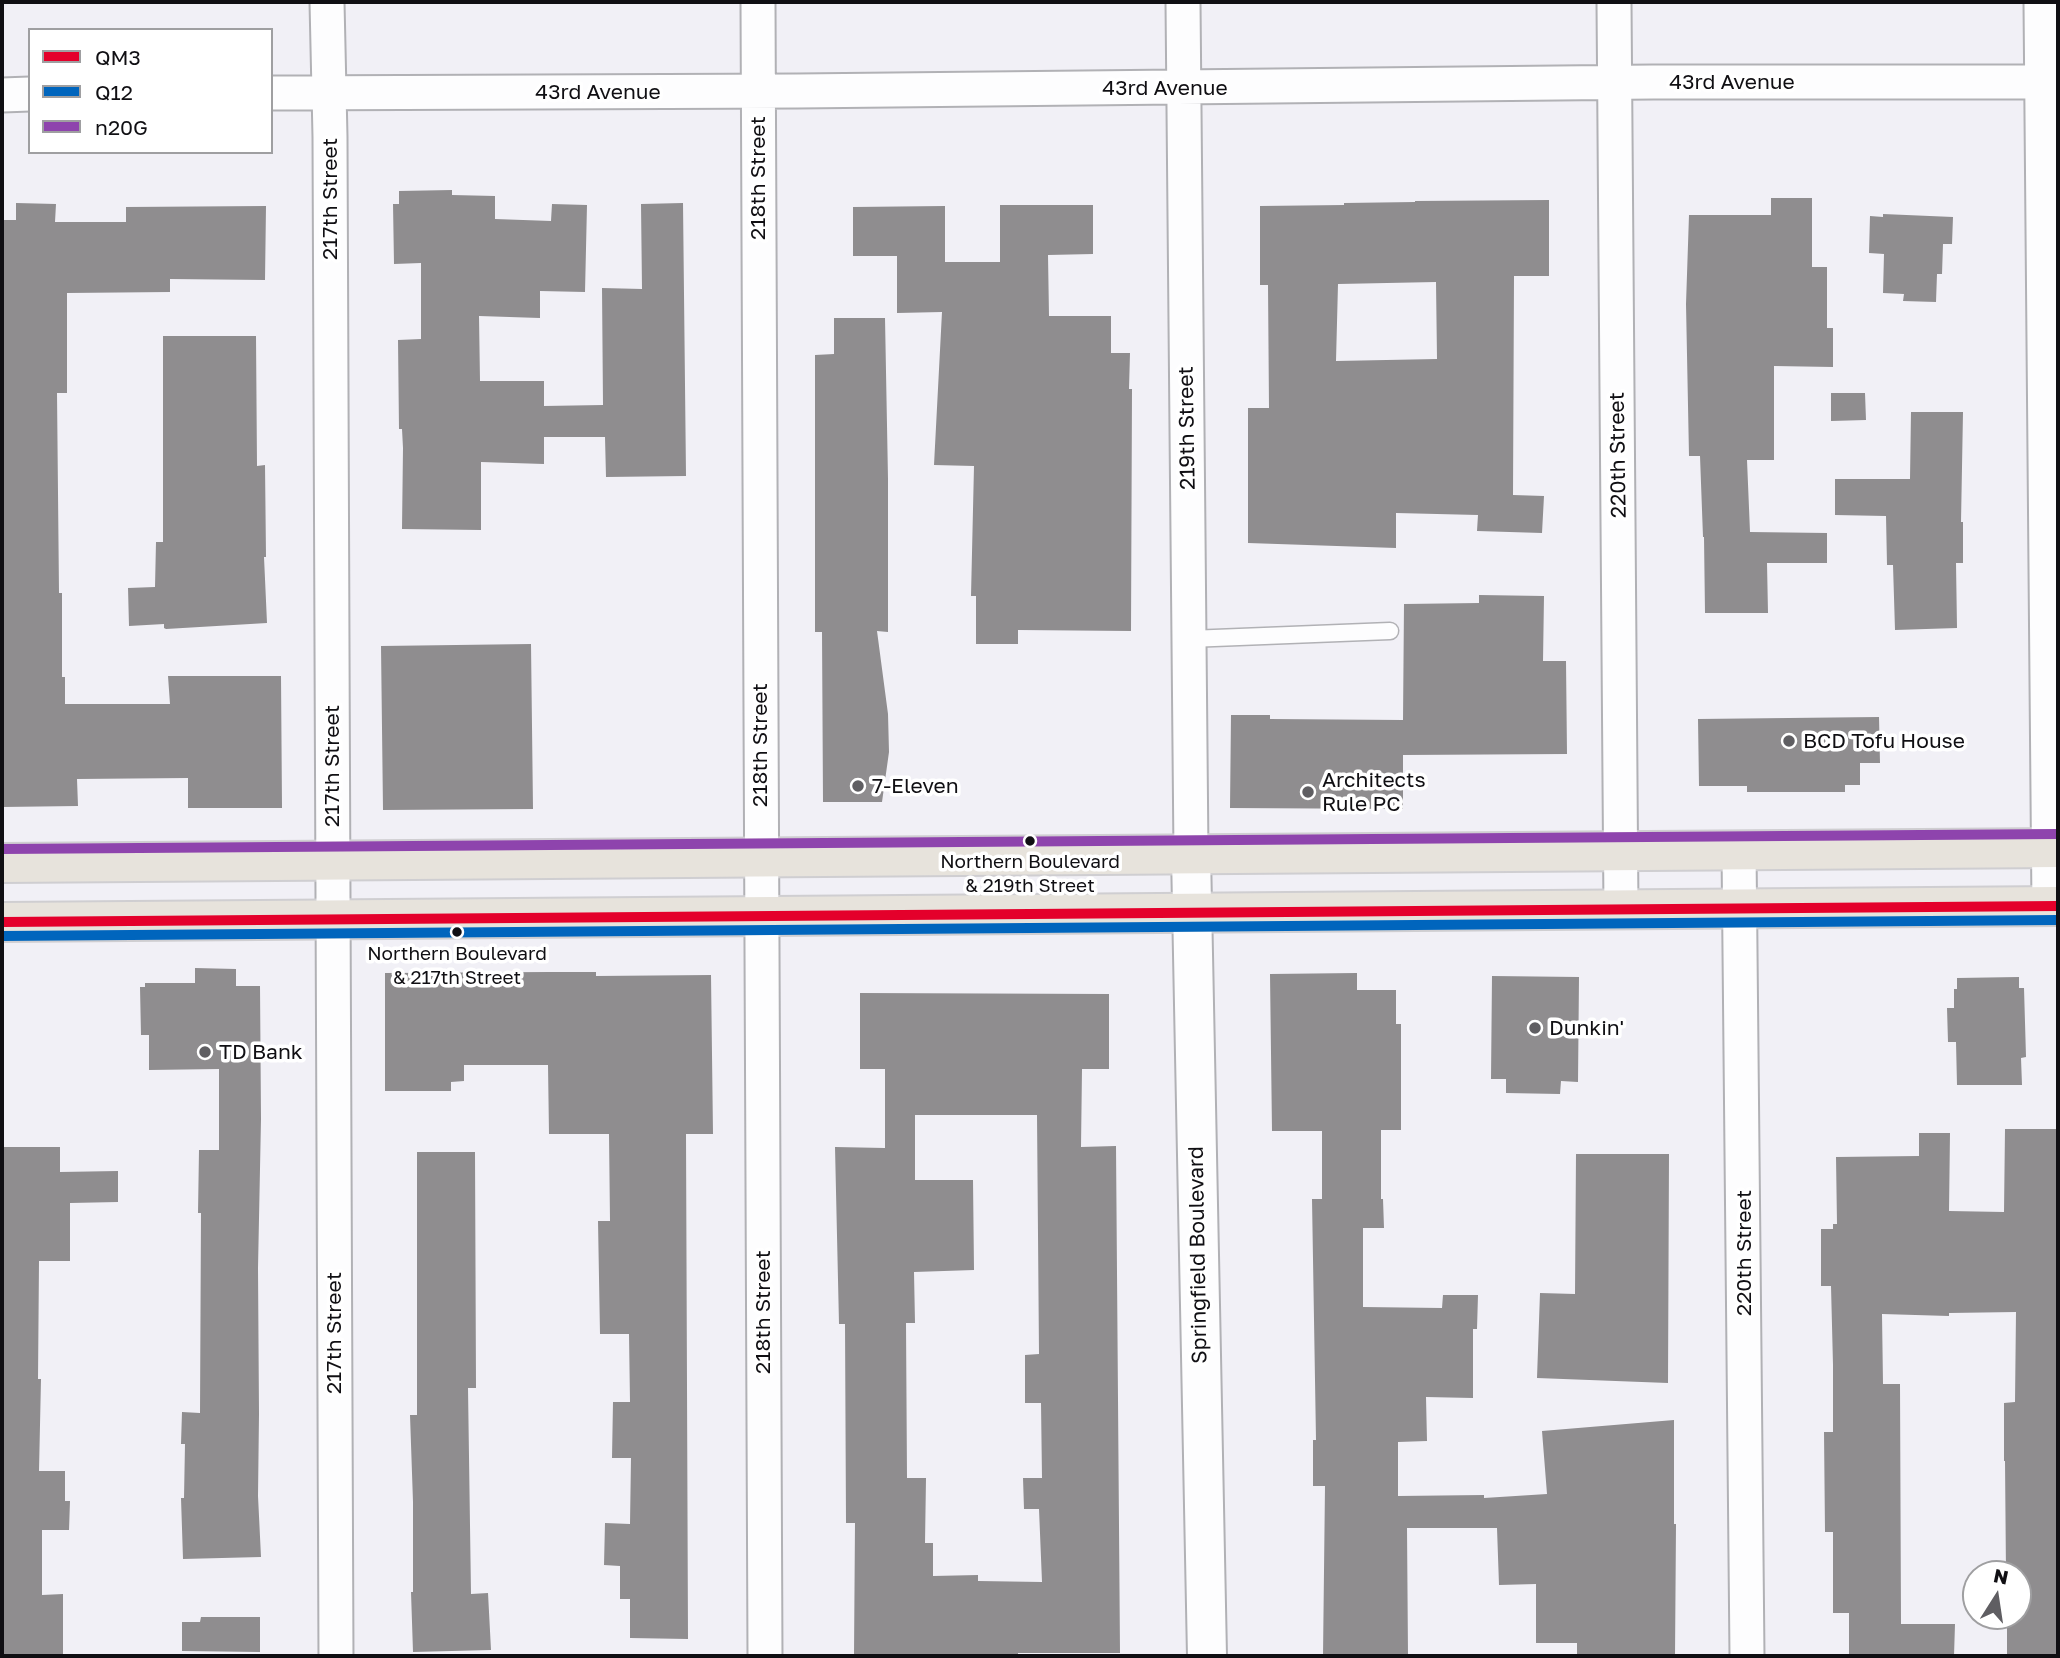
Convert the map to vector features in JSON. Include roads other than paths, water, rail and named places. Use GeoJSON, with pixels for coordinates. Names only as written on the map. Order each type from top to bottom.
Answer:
{"type":"FeatureCollection","features":[{"type":"Feature","properties":{"kind":"main road"},"geometry":{"type":"LineString","coordinates":[[2,863],[2054,848]]}},
{"type":"Feature","properties":{"kind":"main road","name":"Springfield Boulevard"},"geometry":{"type":"LineString","coordinates":[[1191,854],[1207,1656]]}},
{"type":"Feature","properties":{"kind":"main road"},"geometry":{"type":"LineString","coordinates":[[2,922],[2054,906]]}},
{"type":"Feature","properties":{"kind":"street","name":"217th Street"},"geometry":{"type":"LineString","coordinates":[[327,2],[330,92],[336,1656]]}},
{"type":"Feature","properties":{"kind":"street","name":"218th Street"},"geometry":{"type":"LineString","coordinates":[[758,2],[765,1656]]}},
{"type":"Feature","properties":{"kind":"street","name":"219th Street"},"geometry":{"type":"LineString","coordinates":[[1183,2],[1191,854]]}},
{"type":"Feature","properties":{"kind":"street","name":"220th Street"},"geometry":{"type":"LineString","coordinates":[[1614,2],[1621,909]]}},
{"type":"Feature","properties":{"kind":"street"},"geometry":{"type":"LineString","coordinates":[[2040,2],[2049,82],[2054,906]]}},
{"type":"Feature","properties":{"kind":"street","name":"43rd Avenue"},"geometry":{"type":"LineString","coordinates":[[273,93],[2049,82]]}},
{"type":"Feature","properties":{"kind":"street"},"geometry":{"type":"LineString","coordinates":[[2,95],[28,94]]}},
{"type":"Feature","properties":{"kind":"street","name":"220th Street"},"geometry":{"type":"LineString","coordinates":[[1739,850],[1746,1656]]}},
{"type":"Feature","properties":{"kind":"lane"},"geometry":{"type":"LineString","coordinates":[[1189,639],[1390,631]]}},
{"type":"Feature","properties":{"kind":"place","name":"BCD Tofu House"},"geometry":{"type":"Point","coordinates":[1789,741]}},
{"type":"Feature","properties":{"kind":"place","name":"7-Eleven"},"geometry":{"type":"Point","coordinates":[858,786]}},
{"type":"Feature","properties":{"kind":"place","name":"Architects Rule PC"},"geometry":{"type":"Point","coordinates":[1308,792]}},
{"type":"Feature","properties":{"kind":"place","name":"Northern Boulevard & 219th Street"},"geometry":{"type":"Point","coordinates":[1030,841]}},
{"type":"Feature","properties":{"kind":"place","name":"Northern Boulevard & 217th Street"},"geometry":{"type":"Point","coordinates":[457,932]}},
{"type":"Feature","properties":{"kind":"place","name":"Dunkin'"},"geometry":{"type":"Point","coordinates":[1535,1028]}},
{"type":"Feature","properties":{"kind":"place","name":"TD Bank"},"geometry":{"type":"Point","coordinates":[205,1052]}}]}
